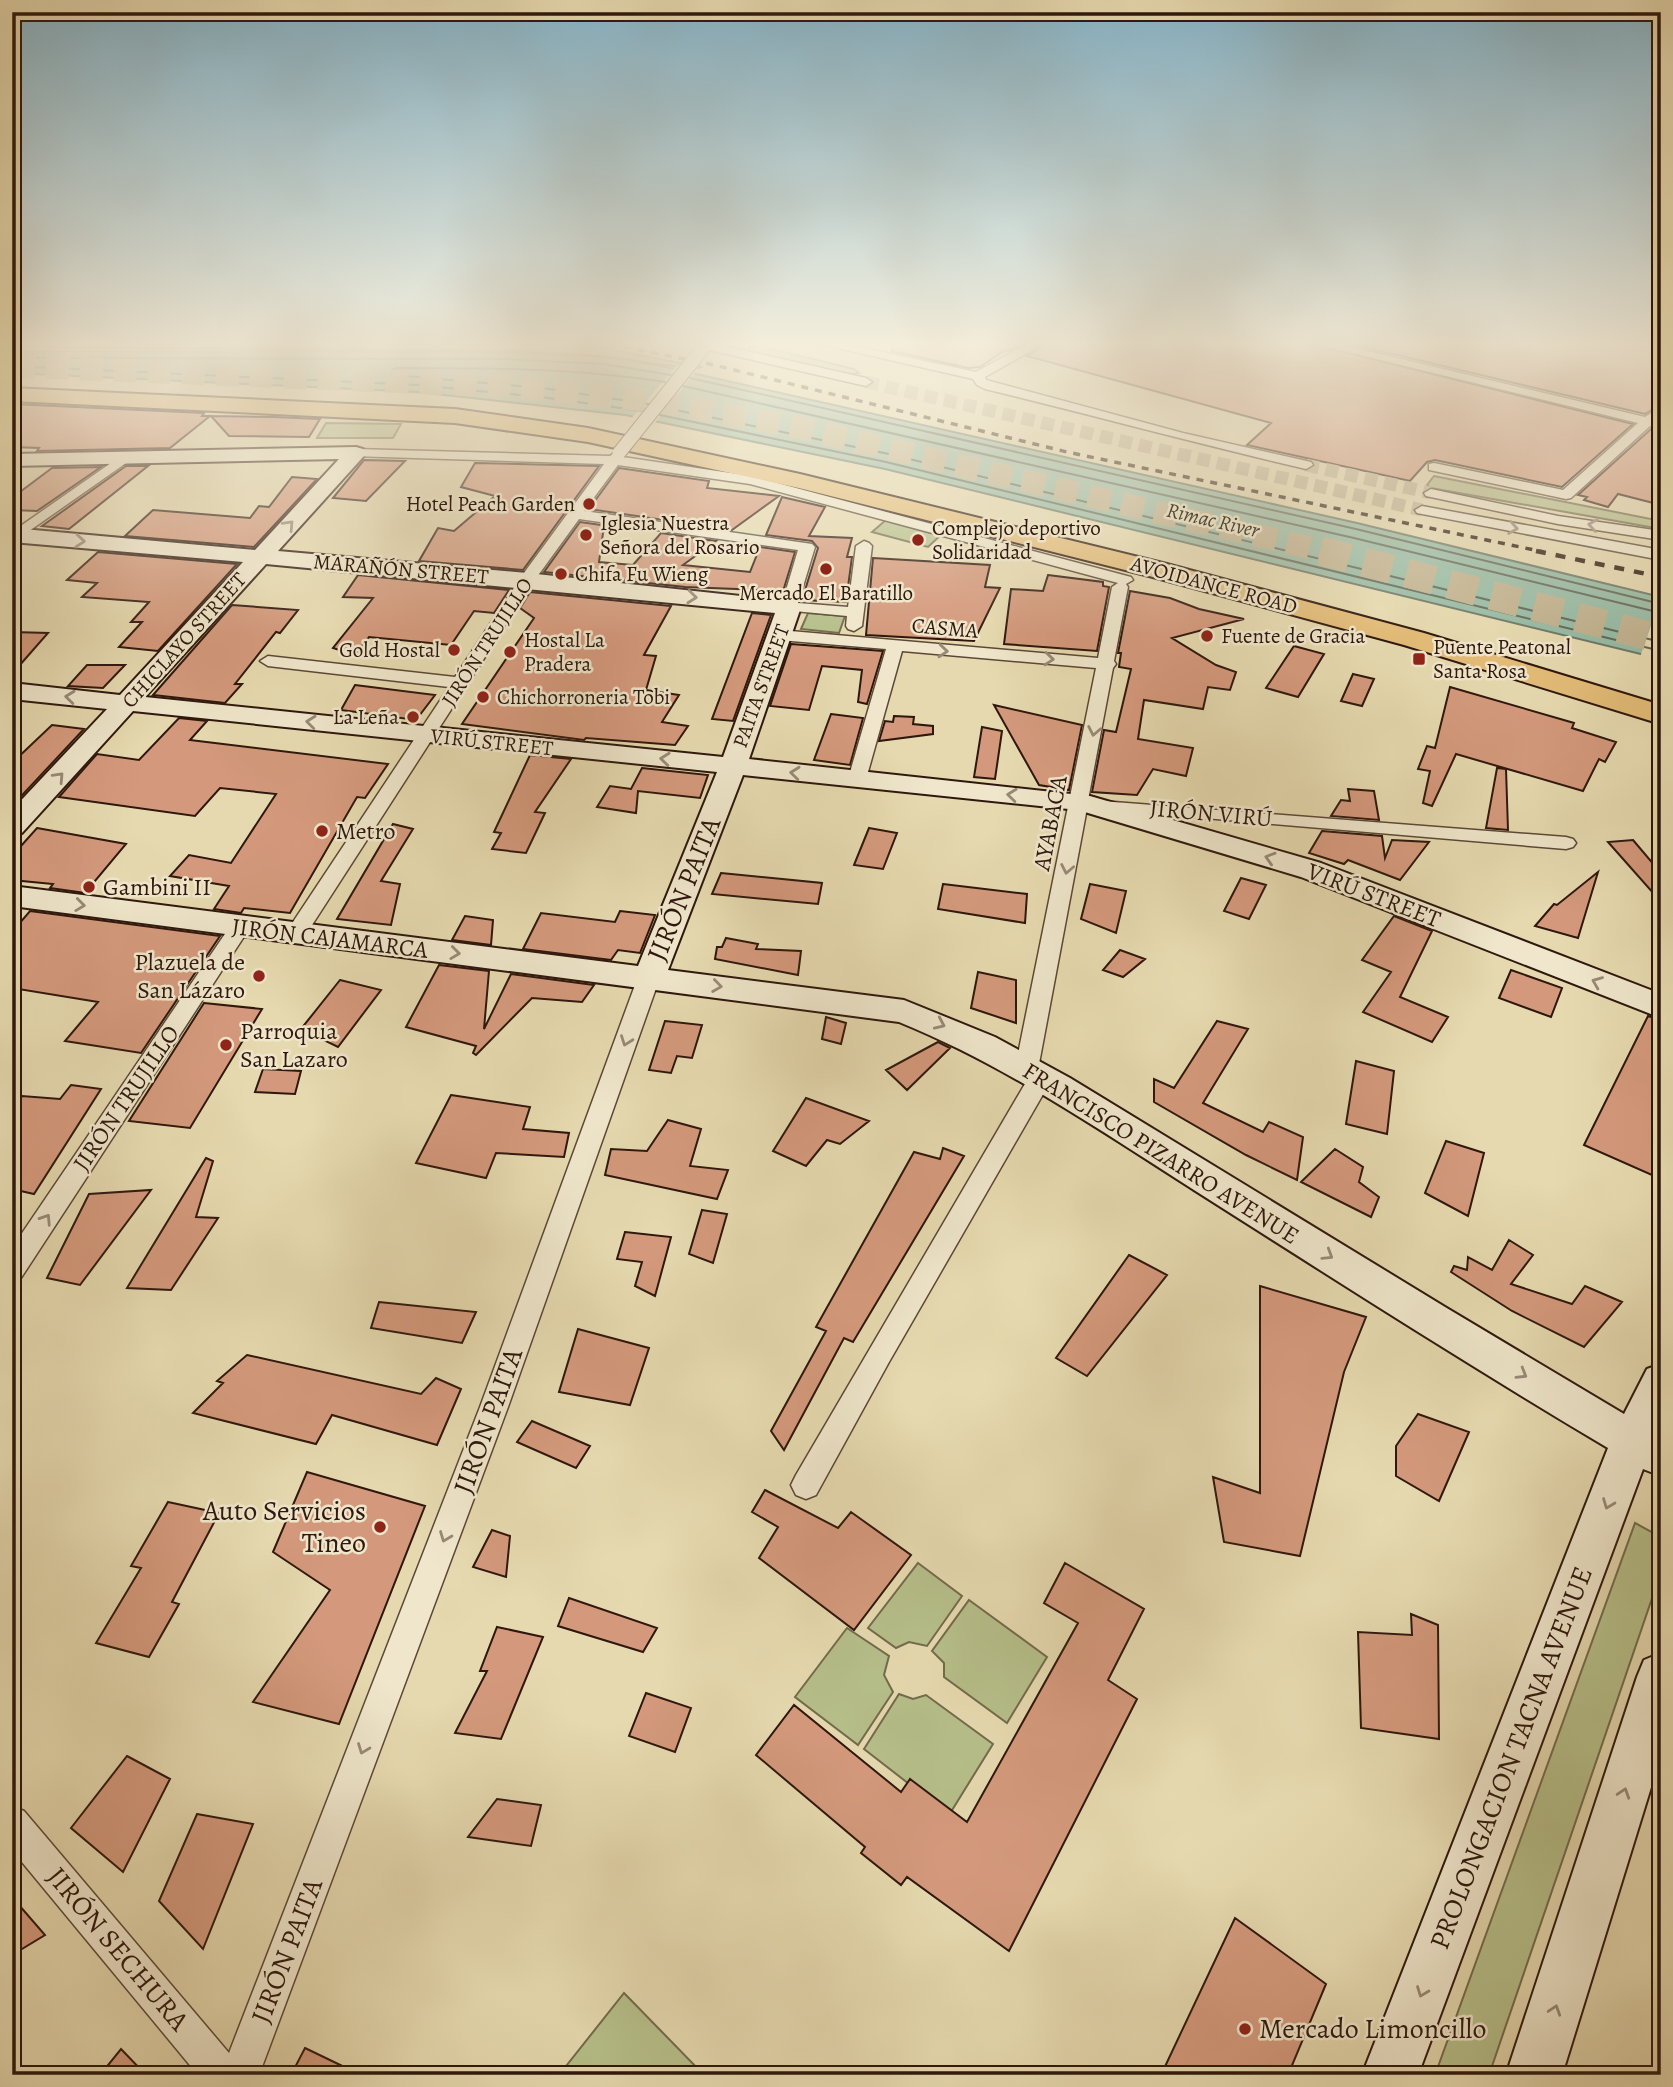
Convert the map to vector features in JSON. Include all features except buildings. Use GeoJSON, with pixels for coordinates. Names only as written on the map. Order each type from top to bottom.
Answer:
{"type":"FeatureCollection","features":[{"type":"Feature","properties":{"kind":"highway","name":"AVOIDANCE ROAD"},"geometry":{"type":"LineString","coordinates":[[617,441],[800,481],[1075,550],[1414,639],[1661,715]]}},
{"type":"Feature","properties":{"kind":"highway","name":"AVOIDANCE ROAD"},"geometry":{"type":"LineString","coordinates":[[678,441],[812,469],[1302,589],[1433,624],[1661,696]]}},
{"type":"Feature","properties":{"kind":"highway"},"geometry":{"type":"LineString","coordinates":[[1075,550],[1140,574],[1661,733]]}},
{"type":"Feature","properties":{"kind":"main road"},"geometry":{"type":"LineString","coordinates":[[12,460],[121,460],[274,453],[356,453]]}},
{"type":"Feature","properties":{"kind":"main road","name":"CHICLAYO STREET"},"geometry":{"type":"LineString","coordinates":[[12,827],[356,453]]}},
{"type":"Feature","properties":{"kind":"main road","name":"MARAÑÓN STREET"},"geometry":{"type":"LineString","coordinates":[[14,537],[527,580],[789,607]]}},
{"type":"Feature","properties":{"kind":"main road","name":"PAITA STREET"},"geometry":{"type":"LineString","coordinates":[[733,766],[789,607]]}},
{"type":"Feature","properties":{"kind":"main road","name":"VIRÚ STREET"},"geometry":{"type":"LineString","coordinates":[[12,691],[858,779]]}},
{"type":"Feature","properties":{"kind":"main road","name":"JIRÓN PAITA"},"geometry":{"type":"LineString","coordinates":[[649,977],[733,766]]}},
{"type":"Feature","properties":{"kind":"main road","name":"JIRÓN VIRÚ"},"geometry":{"type":"LineString","coordinates":[[858,779],[1080,802]]}},
{"type":"Feature","properties":{"kind":"main road","name":"VIRÚ STREET"},"geometry":{"type":"LineString","coordinates":[[1080,802],[1311,870],[1661,1007]]}},
{"type":"Feature","properties":{"kind":"main road","name":"JIRÓN CAJAMARCA"},"geometry":{"type":"LineString","coordinates":[[12,896],[649,977]]}},
{"type":"Feature","properties":{"kind":"main road","name":"FRANCISCO PIZARRO AVENUE"},"geometry":{"type":"LineString","coordinates":[[649,977],[904,1011],[936,1021],[1034,1073],[1646,1449]]}},
{"type":"Feature","properties":{"kind":"main road","name":"PROLONGACION TACNA AVENUE"},"geometry":{"type":"LineString","coordinates":[[1390,2075],[1646,1449],[1661,1382]]}},
{"type":"Feature","properties":{"kind":"main road"},"geometry":{"type":"LineString","coordinates":[[1534,2075],[1661,1678]]}},
{"type":"Feature","properties":{"kind":"street","name":"JIRÓN TRUJILLO"},"geometry":{"type":"LineString","coordinates":[[296,934],[527,580],[629,441]]}},
{"type":"Feature","properties":{"kind":"street"},"geometry":{"type":"LineString","coordinates":[[1203,441],[1306,465]]}},
{"type":"Feature","properties":{"kind":"street"},"geometry":{"type":"LineString","coordinates":[[1434,467],[1566,495],[1632,441]]}},
{"type":"Feature","properties":{"kind":"street"},"geometry":{"type":"LineString","coordinates":[[356,453],[616,457]]}},
{"type":"Feature","properties":{"kind":"street","name":"AYABACA"},"geometry":{"type":"LineString","coordinates":[[616,457],[751,480],[1123,583],[1080,802],[1034,1073],[806,1485]]}},
{"type":"Feature","properties":{"kind":"street"},"geometry":{"type":"LineString","coordinates":[[14,537],[121,460]]}},
{"type":"Feature","properties":{"kind":"street"},"geometry":{"type":"LineString","coordinates":[[1431,493],[1513,511],[1661,536]]}},
{"type":"Feature","properties":{"kind":"street"},"geometry":{"type":"LineString","coordinates":[[1422,510],[1661,555]]}},
{"type":"Feature","properties":{"kind":"street"},"geometry":{"type":"LineString","coordinates":[[1488,523],[1486,516],[1494,512],[1513,511]]}},
{"type":"Feature","properties":{"kind":"street"},"geometry":{"type":"LineString","coordinates":[[575,514],[807,547],[789,607],[857,612]]}},
{"type":"Feature","properties":{"kind":"street"},"geometry":{"type":"LineString","coordinates":[[851,643],[864,546]]}},
{"type":"Feature","properties":{"kind":"street","name":"CASMA"},"geometry":{"type":"LineString","coordinates":[[779,635],[1108,664]]}},
{"type":"Feature","properties":{"kind":"street"},"geometry":{"type":"LineString","coordinates":[[858,779],[895,647]]}},
{"type":"Feature","properties":{"kind":"street"},"geometry":{"type":"LineString","coordinates":[[268,661],[461,683]]}},
{"type":"Feature","properties":{"kind":"street","name":"JIRÓN VIRÚ"},"geometry":{"type":"LineString","coordinates":[[1080,802],[1566,843]]}},
{"type":"Feature","properties":{"kind":"street","name":"JIRÓN TRUJILLO"},"geometry":{"type":"LineString","coordinates":[[12,1270],[240,927]]}},
{"type":"Feature","properties":{"kind":"street","name":"JIRÓN PAITA"},"geometry":{"type":"LineString","coordinates":[[240,2075],[500,1392],[649,977]]}},
{"type":"Feature","properties":{"kind":"street","name":"JIRÓN SECHURA"},"geometry":{"type":"LineString","coordinates":[[12,1823],[223,2075]]}},
{"type":"Feature","properties":{"kind":"shaded area"},"geometry":{"type":"Polygon","coordinates":[[[1434,476],[1661,521],[1661,529],[1431,488],[1427,485],[1434,476]]]}},
{"type":"Feature","properties":{"kind":"shaded area","name":"Complejo deportivo Solidaridad"},"geometry":{"type":"Polygon","coordinates":[[[887,519],[943,533],[928,547],[872,532],[887,519]]]}},
{"type":"Feature","properties":{"kind":"shaded area"},"geometry":{"type":"Polygon","coordinates":[[[808,613],[845,616],[839,633],[801,629],[808,613]]]}},
{"type":"Feature","properties":{"kind":"shaded area"},"geometry":{"type":"Polygon","coordinates":[[[1635,1523],[1661,1537],[1661,1572],[1489,2075],[1435,2075],[1635,1523]]]}},
{"type":"Feature","properties":{"kind":"shaded area"},"geometry":{"type":"Polygon","coordinates":[[[918,1563],[962,1596],[927,1646],[909,1642],[896,1648],[868,1628],[918,1563]]]}},
{"type":"Feature","properties":{"kind":"shaded area"},"geometry":{"type":"Polygon","coordinates":[[[969,1600],[1047,1657],[1007,1723],[944,1677],[944,1663],[932,1651],[969,1600]]]}},
{"type":"Feature","properties":{"kind":"shaded area"},"geometry":{"type":"Polygon","coordinates":[[[847,1628],[889,1656],[884,1675],[893,1692],[858,1745],[795,1697],[847,1628]]]}},
{"type":"Feature","properties":{"kind":"shaded area"},"geometry":{"type":"Polygon","coordinates":[[[899,1694],[913,1699],[926,1695],[993,1744],[949,1815],[864,1749],[899,1694]]]}},
{"type":"Feature","properties":{"kind":"shaded area"},"geometry":{"type":"Polygon","coordinates":[[[624,1993],[704,2075],[559,2075],[624,1993]]]}},
{"type":"Feature","properties":{"kind":"water","name":"Rimac River"},"geometry":{"type":"Polygon","coordinates":[[[752,441],[995,441],[1357,523],[1661,597],[1661,659],[885,469],[752,441]]]}},
{"type":"Feature","properties":{"kind":"pier"},"geometry":{"type":"Polygon","coordinates":[[[1661,597],[1661,640],[1654,660],[1640,657],[1661,597]]]}},
{"type":"Feature","properties":{"kind":"tunnel"},"geometry":{"type":"LineString","coordinates":[[857,441],[1327,552]]}},
{"type":"Feature","properties":{"kind":"tunnel"},"geometry":{"type":"LineString","coordinates":[[1124,441],[1422,510]]}},
{"type":"Feature","properties":{"kind":"tunnel"},"geometry":{"type":"LineString","coordinates":[[1306,465],[1431,493]]}},
{"type":"Feature","properties":{"kind":"tunnel"},"geometry":{"type":"LineString","coordinates":[[1321,551],[1661,639]]}},
{"type":"Feature","properties":{"kind":"railway"},"geometry":{"type":"LineString","coordinates":[[1024,441],[1544,552]]}},
{"type":"Feature","properties":{"kind":"railway"},"geometry":{"type":"LineString","coordinates":[[1536,551],[1661,577]]}},
{"type":"Feature","properties":{"kind":"place","name":"Hotel Peach Garden"},"geometry":{"type":"Point","coordinates":[589,504]}},
{"type":"Feature","properties":{"kind":"place","name":"Iglesia Nuestra Señora del Rosario"},"geometry":{"type":"Point","coordinates":[586,535]}},
{"type":"Feature","properties":{"kind":"place","name":"Complejo deportivo Solidaridad"},"geometry":{"type":"Point","coordinates":[918,540]}},
{"type":"Feature","properties":{"kind":"place","name":"Mercado El Baratillo"},"geometry":{"type":"Point","coordinates":[826,569]}},
{"type":"Feature","properties":{"kind":"place","name":"Chifa Fu Wieng"},"geometry":{"type":"Point","coordinates":[561,574]}},
{"type":"Feature","properties":{"kind":"place","name":"Fuente de Gracia"},"geometry":{"type":"Point","coordinates":[1207,636]}},
{"type":"Feature","properties":{"kind":"place","name":"Gold Hostal"},"geometry":{"type":"Point","coordinates":[454,650]}},
{"type":"Feature","properties":{"kind":"place","name":"Hostal La Pradera"},"geometry":{"type":"Point","coordinates":[510,652]}},
{"type":"Feature","properties":{"kind":"place","name":"Puente Peatonal Santa Rosa"},"geometry":{"type":"Point","coordinates":[1419,659]}},
{"type":"Feature","properties":{"kind":"place","name":"Chichorroneria Tobi"},"geometry":{"type":"Point","coordinates":[483,697]}},
{"type":"Feature","properties":{"kind":"place","name":"La Leña"},"geometry":{"type":"Point","coordinates":[413,717]}},
{"type":"Feature","properties":{"kind":"place","name":"Metro"},"geometry":{"type":"Point","coordinates":[322,831]}},
{"type":"Feature","properties":{"kind":"place","name":"Gambini II"},"geometry":{"type":"Point","coordinates":[89,887]}},
{"type":"Feature","properties":{"kind":"place","name":"Plazuela de San Lázaro"},"geometry":{"type":"Point","coordinates":[259,976]}},
{"type":"Feature","properties":{"kind":"place","name":"Parroquia San Lazaro"},"geometry":{"type":"Point","coordinates":[226,1045]}},
{"type":"Feature","properties":{"kind":"place","name":"Auto Servicios Tineo"},"geometry":{"type":"Point","coordinates":[380,1527]}},
{"type":"Feature","properties":{"kind":"place","name":"Mercado Limoncillo"},"geometry":{"type":"Point","coordinates":[1245,2029]}}]}
